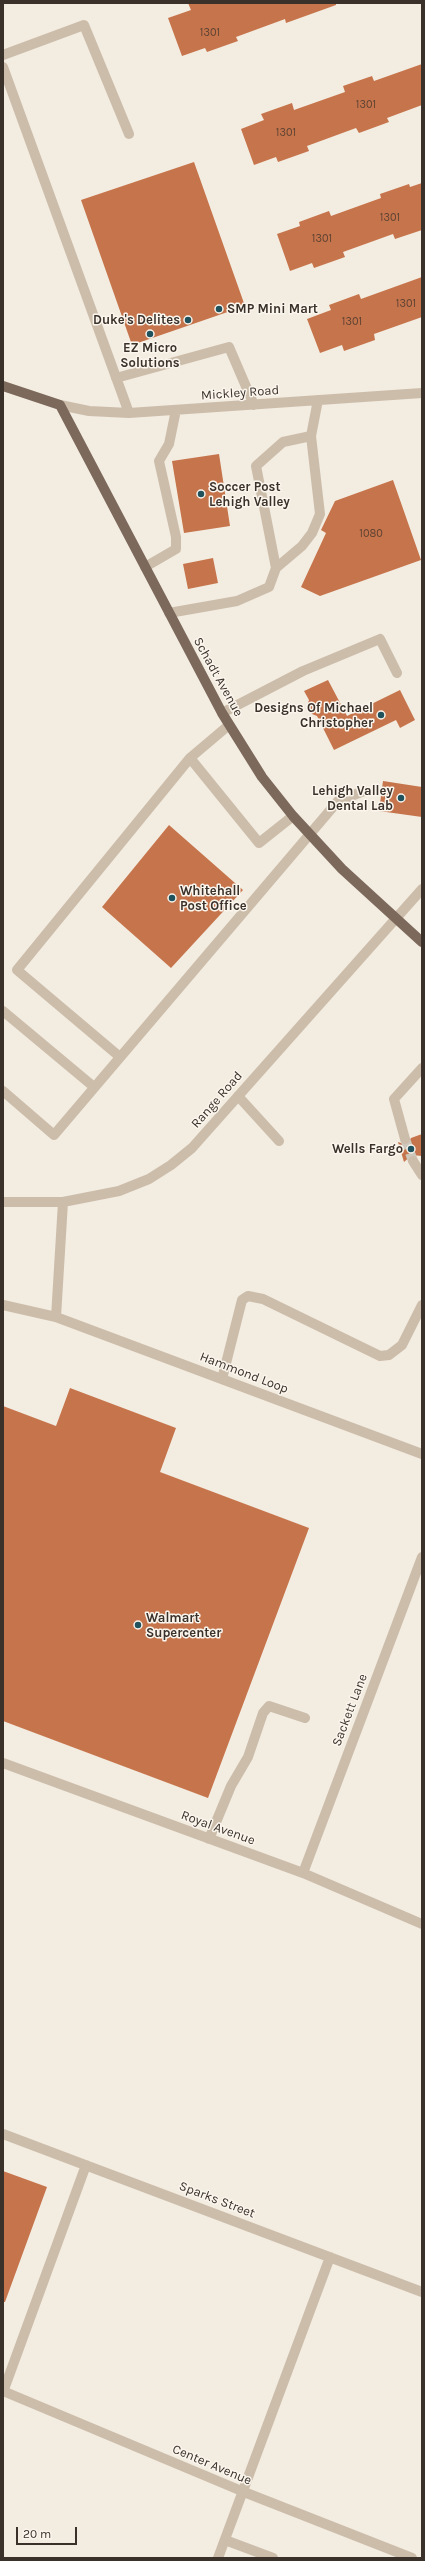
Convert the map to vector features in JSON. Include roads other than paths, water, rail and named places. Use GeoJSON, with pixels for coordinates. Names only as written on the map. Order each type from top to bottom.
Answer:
{"type":"FeatureCollection","features":[{"type":"Feature","properties":{"kind":"main road"},"geometry":{"type":"LineString","coordinates":[[3,386],[60,405]]}},
{"type":"Feature","properties":{"kind":"main road","name":"Schadt Avenue"},"geometry":{"type":"LineString","coordinates":[[60,405],[222,714],[262,776],[293,816],[342,869],[422,942]]}},
{"type":"Feature","properties":{"kind":"street"},"geometry":{"type":"LineString","coordinates":[[3,55],[84,25],[129,134]]}},
{"type":"Feature","properties":{"kind":"street"},"geometry":{"type":"LineString","coordinates":[[3,67],[129,413]]}},
{"type":"Feature","properties":{"kind":"street"},"geometry":{"type":"LineString","coordinates":[[116,378],[229,347],[254,405]]}},
{"type":"Feature","properties":{"kind":"street","name":"Mickley Road"},"geometry":{"type":"LineString","coordinates":[[60,405],[89,411],[129,413],[422,393]]}},
{"type":"Feature","properties":{"kind":"street"},"geometry":{"type":"LineString","coordinates":[[169,613],[237,601],[269,587],[276,568],[302,546],[312,533],[320,514],[311,436],[318,400]]}},
{"type":"Feature","properties":{"kind":"street"},"geometry":{"type":"LineString","coordinates":[[145,567],[176,549],[176,536],[159,461],[170,444],[176,410]]}},
{"type":"Feature","properties":{"kind":"street"},"geometry":{"type":"LineString","coordinates":[[276,568],[256,466],[283,442],[311,436]]}},
{"type":"Feature","properties":{"kind":"street"},"geometry":{"type":"LineString","coordinates":[[222,714],[303,671],[380,639],[397,673]]}},
{"type":"Feature","properties":{"kind":"street"},"geometry":{"type":"LineString","coordinates":[[120,1057],[17,970],[190,758],[229,725]]}},
{"type":"Feature","properties":{"kind":"street"},"geometry":{"type":"LineString","coordinates":[[190,758],[259,843],[293,816]]}},
{"type":"Feature","properties":{"kind":"street"},"geometry":{"type":"LineString","coordinates":[[3,1091],[54,1134],[338,802],[364,791]]}},
{"type":"Feature","properties":{"kind":"street","name":"Range Road"},"geometry":{"type":"LineString","coordinates":[[3,1202],[63,1202],[119,1191],[149,1179],[171,1165],[192,1148],[422,889]]}},
{"type":"Feature","properties":{"kind":"street"},"geometry":{"type":"LineString","coordinates":[[3,1011],[94,1087]]}},
{"type":"Feature","properties":{"kind":"street"},"geometry":{"type":"LineString","coordinates":[[405,1139],[394,1099],[422,1068]]}},
{"type":"Feature","properties":{"kind":"street"},"geometry":{"type":"LineString","coordinates":[[238,1096],[279,1141]]}},
{"type":"Feature","properties":{"kind":"street"},"geometry":{"type":"LineString","coordinates":[[413,1161],[422,1175]]}},
{"type":"Feature","properties":{"kind":"street"},"geometry":{"type":"LineString","coordinates":[[56,1317],[63,1202]]}},
{"type":"Feature","properties":{"kind":"street"},"geometry":{"type":"LineString","coordinates":[[222,1379],[242,1300],[248,1296],[263,1298],[380,1356],[389,1355],[402,1345],[422,1305]]}},
{"type":"Feature","properties":{"kind":"street","name":"Hammond Loop"},"geometry":{"type":"LineString","coordinates":[[3,1306],[56,1317],[422,1454]]}},
{"type":"Feature","properties":{"kind":"street","name":"Sackett Lane"},"geometry":{"type":"LineString","coordinates":[[303,1873],[422,1557]]}},
{"type":"Feature","properties":{"kind":"street"},"geometry":{"type":"LineString","coordinates":[[209,1838],[231,1786],[248,1757],[263,1713],[269,1706],[305,1718]]}},
{"type":"Feature","properties":{"kind":"street","name":"Royal Avenue"},"geometry":{"type":"LineString","coordinates":[[3,1763],[303,1873],[422,1924]]}},
{"type":"Feature","properties":{"kind":"street","name":"Sparks Street"},"geometry":{"type":"LineString","coordinates":[[3,2134],[422,2292]]}},
{"type":"Feature","properties":{"kind":"street"},"geometry":{"type":"LineString","coordinates":[[3,2392],[86,2165]]}},
{"type":"Feature","properties":{"kind":"street"},"geometry":{"type":"LineString","coordinates":[[218,2558],[244,2492],[330,2257]]}},
{"type":"Feature","properties":{"kind":"street","name":"Center Avenue"},"geometry":{"type":"LineString","coordinates":[[3,2392],[244,2492],[412,2558]]}},
{"type":"Feature","properties":{"kind":"street"},"geometry":{"type":"LineString","coordinates":[[224,2540],[273,2558]]}},
{"type":"Feature","properties":{"kind":"tunnel"},"geometry":{"type":"LineString","coordinates":[[405,1139],[413,1161]]}},
{"type":"Feature","properties":{"kind":"place","name":"SMP Mini Mart"},"geometry":{"type":"Point","coordinates":[219,309]}},
{"type":"Feature","properties":{"kind":"place","name":"Duke's Delites"},"geometry":{"type":"Point","coordinates":[188,320]}},
{"type":"Feature","properties":{"kind":"place","name":"EZ Micro Solutions"},"geometry":{"type":"Point","coordinates":[150,334]}},
{"type":"Feature","properties":{"kind":"place","name":"Soccer Post Lehigh Valley"},"geometry":{"type":"Point","coordinates":[201,494]}},
{"type":"Feature","properties":{"kind":"place","name":"Designs Of Michael Christopher"},"geometry":{"type":"Point","coordinates":[381,715]}},
{"type":"Feature","properties":{"kind":"place","name":"Lehigh Valley Dental Lab"},"geometry":{"type":"Point","coordinates":[401,798]}},
{"type":"Feature","properties":{"kind":"place","name":"Whitehall Post Office"},"geometry":{"type":"Point","coordinates":[172,898]}},
{"type":"Feature","properties":{"kind":"place","name":"Wells Fargo"},"geometry":{"type":"Point","coordinates":[411,1149]}},
{"type":"Feature","properties":{"kind":"place","name":"Walmart Supercenter"},"geometry":{"type":"Point","coordinates":[138,1625]}}]}
